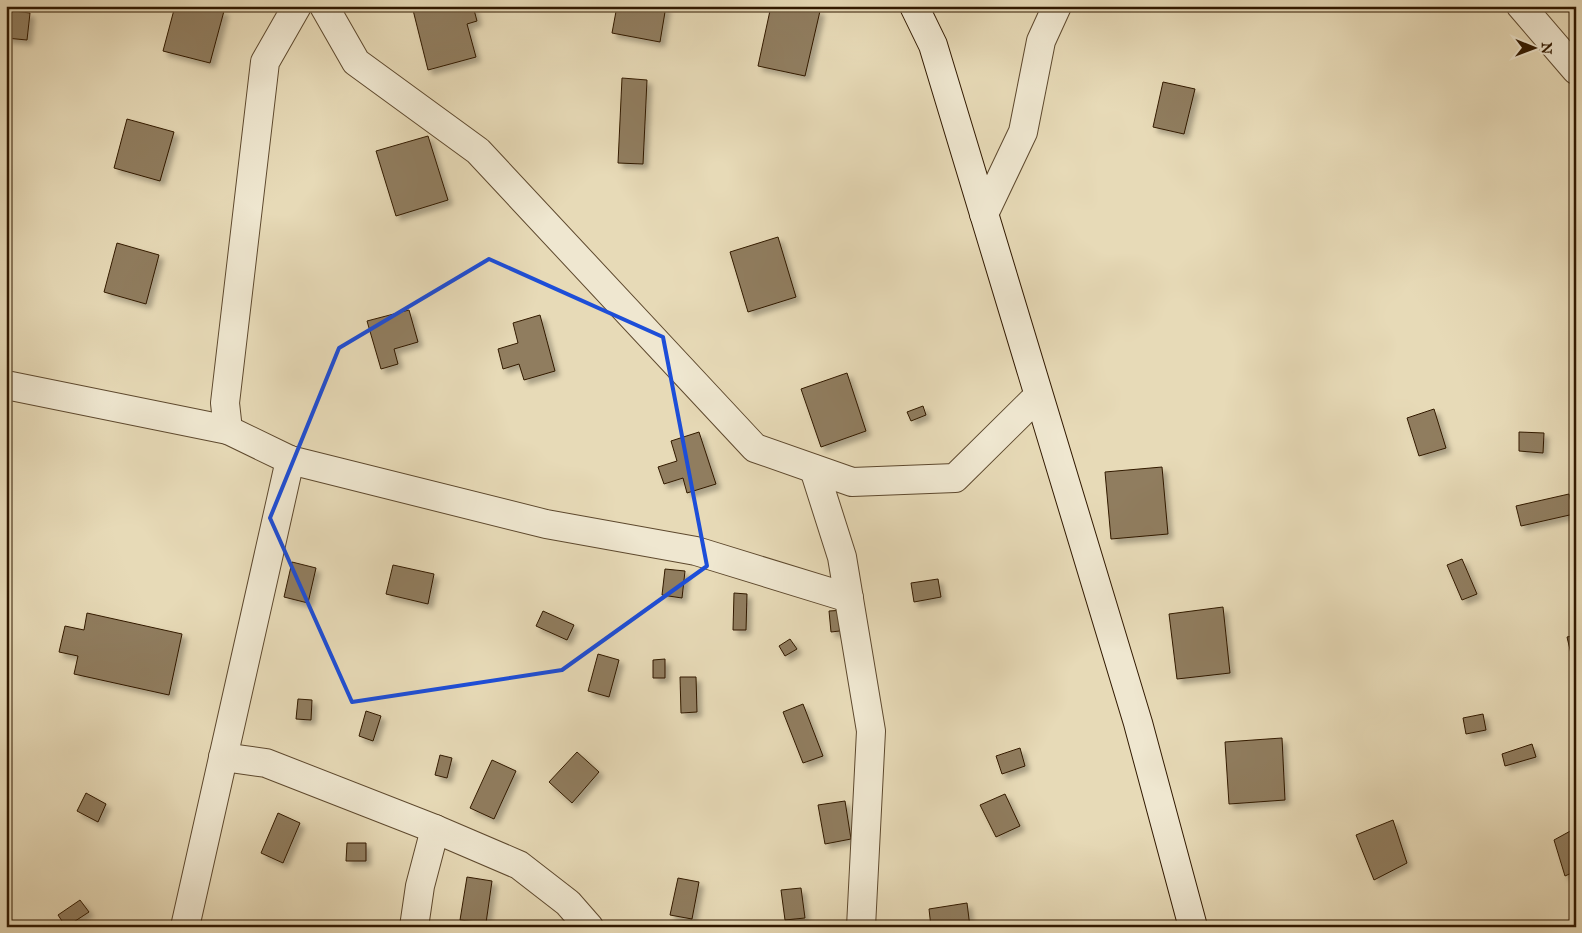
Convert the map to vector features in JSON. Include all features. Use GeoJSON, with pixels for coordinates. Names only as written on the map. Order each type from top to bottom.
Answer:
{"type":"FeatureCollection","features":[{"type":"Feature","properties":{"kind":"street"},"geometry":{"type":"LineString","coordinates":[[228,430],[226,403],[266,62],[297,6]]}},
{"type":"Feature","properties":{"kind":"street"},"geometry":{"type":"LineString","coordinates":[[324,6],[356,62],[478,151],[755,448],[852,482],[955,478],[1038,396]]}},
{"type":"Feature","properties":{"kind":"street"},"geometry":{"type":"LineString","coordinates":[[914,6],[933,45],[1138,723],[1193,927]]}},
{"type":"Feature","properties":{"kind":"street"},"geometry":{"type":"LineString","coordinates":[[984,214],[1023,132],[1041,41],[1057,6]]}},
{"type":"Feature","properties":{"kind":"street"},"geometry":{"type":"LineString","coordinates":[[1521,6],[1576,70]]}},
{"type":"Feature","properties":{"kind":"street"},"geometry":{"type":"LineString","coordinates":[[6,385],[228,430],[290,460],[546,524],[696,551],[848,598]]}},
{"type":"Feature","properties":{"kind":"street"},"geometry":{"type":"LineString","coordinates":[[185,927],[290,460]]}},
{"type":"Feature","properties":{"kind":"street"},"geometry":{"type":"LineString","coordinates":[[814,469],[842,557],[871,731],[861,927]]}},
{"type":"Feature","properties":{"kind":"street"},"geometry":{"type":"LineString","coordinates":[[223,758],[266,763],[435,829],[519,865],[568,904],[589,927]]}},
{"type":"Feature","properties":{"kind":"street"},"geometry":{"type":"LineString","coordinates":[[414,927],[420,886],[435,829]]}},
{"type":"Feature","properties":{"kind":"highlighted area"},"geometry":{"type":"Polygon","coordinates":[[[489,259],[663,337],[707,566],[562,670],[352,702],[270,518],[339,348],[489,259]]]}},
{"type":"Feature","properties":{"kind":"building"},"geometry":{"type":"Polygon","coordinates":[[[175,6],[207,6],[224,11],[210,63],[163,51],[175,6]]]}},
{"type":"Feature","properties":{"kind":"building"},"geometry":{"type":"Polygon","coordinates":[[[412,6],[473,6],[477,21],[467,24],[476,57],[428,70],[412,6]]]}},
{"type":"Feature","properties":{"kind":"building"},"geometry":{"type":"Polygon","coordinates":[[[617,6],[666,6],[660,42],[612,33],[617,6]]]}},
{"type":"Feature","properties":{"kind":"building"},"geometry":{"type":"Polygon","coordinates":[[[771,6],[800,6],[820,11],[805,76],[758,66],[771,6]]]}},
{"type":"Feature","properties":{"kind":"building"},"geometry":{"type":"Polygon","coordinates":[[[6,10],[30,13],[27,40],[6,38],[6,10]]]}},
{"type":"Feature","properties":{"kind":"building"},"geometry":{"type":"Polygon","coordinates":[[[622,78],[647,80],[643,164],[618,163],[622,78]]]}},
{"type":"Feature","properties":{"kind":"building"},"geometry":{"type":"Polygon","coordinates":[[[1163,82],[1195,89],[1184,134],[1153,127],[1163,82]]]}},
{"type":"Feature","properties":{"kind":"building"},"geometry":{"type":"Polygon","coordinates":[[[127,119],[174,132],[160,181],[114,168],[127,119]]]}},
{"type":"Feature","properties":{"kind":"building"},"geometry":{"type":"Polygon","coordinates":[[[428,136],[448,200],[396,216],[376,151],[428,136]]]}},
{"type":"Feature","properties":{"kind":"building"},"geometry":{"type":"Polygon","coordinates":[[[778,237],[796,297],[748,312],[730,252],[778,237]]]}},
{"type":"Feature","properties":{"kind":"building"},"geometry":{"type":"Polygon","coordinates":[[[117,243],[159,255],[146,304],[104,292],[117,243]]]}},
{"type":"Feature","properties":{"kind":"building"},"geometry":{"type":"Polygon","coordinates":[[[409,310],[418,342],[394,349],[398,364],[381,369],[367,321],[409,310]]]}},
{"type":"Feature","properties":{"kind":"building"},"geometry":{"type":"Polygon","coordinates":[[[540,315],[555,371],[524,380],[519,364],[503,369],[498,349],[518,343],[513,323],[540,315]]]}},
{"type":"Feature","properties":{"kind":"building"},"geometry":{"type":"Polygon","coordinates":[[[847,373],[866,431],[821,447],[801,389],[847,373]]]}},
{"type":"Feature","properties":{"kind":"building"},"geometry":{"type":"Polygon","coordinates":[[[923,406],[926,415],[911,421],[907,412],[923,406]]]}},
{"type":"Feature","properties":{"kind":"building"},"geometry":{"type":"Polygon","coordinates":[[[1434,409],[1446,448],[1419,456],[1407,418],[1434,409]]]}},
{"type":"Feature","properties":{"kind":"building"},"geometry":{"type":"Polygon","coordinates":[[[699,432],[716,484],[687,493],[683,478],[664,484],[658,467],[677,461],[671,441],[699,432]]]}},
{"type":"Feature","properties":{"kind":"building"},"geometry":{"type":"Polygon","coordinates":[[[1519,432],[1544,433],[1543,453],[1519,451],[1519,432]]]}},
{"type":"Feature","properties":{"kind":"building"},"geometry":{"type":"Polygon","coordinates":[[[1162,467],[1168,534],[1111,539],[1105,472],[1162,467]]]}},
{"type":"Feature","properties":{"kind":"building"},"geometry":{"type":"Polygon","coordinates":[[[1569,494],[1574,514],[1521,526],[1516,506],[1569,494]]]}},
{"type":"Feature","properties":{"kind":"building"},"geometry":{"type":"Polygon","coordinates":[[[1462,559],[1477,594],[1462,600],[1447,565],[1462,559]]]}},
{"type":"Feature","properties":{"kind":"building"},"geometry":{"type":"Polygon","coordinates":[[[292,562],[316,568],[308,603],[284,597],[292,562]]]}},
{"type":"Feature","properties":{"kind":"building"},"geometry":{"type":"Polygon","coordinates":[[[393,565],[434,574],[428,604],[386,594],[393,565]]]}},
{"type":"Feature","properties":{"kind":"building"},"geometry":{"type":"Polygon","coordinates":[[[665,569],[685,571],[682,598],[662,595],[665,569]]]}},
{"type":"Feature","properties":{"kind":"building"},"geometry":{"type":"Polygon","coordinates":[[[938,579],[941,597],[914,602],[911,583],[938,579]]]}},
{"type":"Feature","properties":{"kind":"building"},"geometry":{"type":"Polygon","coordinates":[[[734,593],[747,594],[746,630],[733,630],[734,593]]]}},
{"type":"Feature","properties":{"kind":"building"},"geometry":{"type":"Polygon","coordinates":[[[1223,607],[1230,673],[1177,679],[1169,614],[1223,607]]]}},
{"type":"Feature","properties":{"kind":"building"},"geometry":{"type":"Polygon","coordinates":[[[845,610],[848,630],[831,632],[829,611],[845,610]]]}},
{"type":"Feature","properties":{"kind":"building"},"geometry":{"type":"Polygon","coordinates":[[[543,611],[574,625],[567,640],[536,626],[543,611]]]}},
{"type":"Feature","properties":{"kind":"building"},"geometry":{"type":"Polygon","coordinates":[[[87,613],[182,634],[169,695],[74,674],[78,656],[59,652],[65,626],[84,630],[87,613]]]}},
{"type":"Feature","properties":{"kind":"building"},"geometry":{"type":"Polygon","coordinates":[[[1576,635],[1576,675],[1567,637],[1576,635]]]}},
{"type":"Feature","properties":{"kind":"building"},"geometry":{"type":"Polygon","coordinates":[[[790,639],[797,649],[785,656],[779,646],[790,639]]]}},
{"type":"Feature","properties":{"kind":"building"},"geometry":{"type":"Polygon","coordinates":[[[598,654],[619,660],[609,697],[588,691],[598,654]]]}},
{"type":"Feature","properties":{"kind":"building"},"geometry":{"type":"Polygon","coordinates":[[[665,659],[665,678],[653,678],[653,660],[665,659]]]}},
{"type":"Feature","properties":{"kind":"building"},"geometry":{"type":"Polygon","coordinates":[[[680,677],[696,677],[697,712],[681,713],[680,677]]]}},
{"type":"Feature","properties":{"kind":"building"},"geometry":{"type":"Polygon","coordinates":[[[298,699],[312,700],[311,720],[296,719],[298,699]]]}},
{"type":"Feature","properties":{"kind":"building"},"geometry":{"type":"Polygon","coordinates":[[[803,704],[823,756],[803,763],[783,712],[803,704]]]}},
{"type":"Feature","properties":{"kind":"building"},"geometry":{"type":"Polygon","coordinates":[[[366,711],[381,716],[373,741],[359,736],[366,711]]]}},
{"type":"Feature","properties":{"kind":"building"},"geometry":{"type":"Polygon","coordinates":[[[1483,714],[1486,730],[1466,734],[1463,718],[1483,714]]]}},
{"type":"Feature","properties":{"kind":"building"},"geometry":{"type":"Polygon","coordinates":[[[1282,738],[1285,800],[1229,804],[1225,742],[1282,738]]]}},
{"type":"Feature","properties":{"kind":"building"},"geometry":{"type":"Polygon","coordinates":[[[1532,744],[1536,757],[1505,766],[1502,754],[1532,744]]]}},
{"type":"Feature","properties":{"kind":"building"},"geometry":{"type":"Polygon","coordinates":[[[1020,748],[1025,766],[1002,774],[996,756],[1020,748]]]}},
{"type":"Feature","properties":{"kind":"building"},"geometry":{"type":"Polygon","coordinates":[[[577,752],[599,772],[572,803],[549,782],[577,752]]]}},
{"type":"Feature","properties":{"kind":"building"},"geometry":{"type":"Polygon","coordinates":[[[440,755],[452,758],[447,778],[435,775],[440,755]]]}},
{"type":"Feature","properties":{"kind":"building"},"geometry":{"type":"Polygon","coordinates":[[[492,760],[516,771],[494,819],[470,808],[492,760]]]}},
{"type":"Feature","properties":{"kind":"building"},"geometry":{"type":"Polygon","coordinates":[[[86,793],[106,804],[98,822],[77,811],[86,793]]]}},
{"type":"Feature","properties":{"kind":"building"},"geometry":{"type":"Polygon","coordinates":[[[1005,794],[1020,826],[996,837],[980,805],[1005,794]]]}},
{"type":"Feature","properties":{"kind":"building"},"geometry":{"type":"Polygon","coordinates":[[[845,801],[851,839],[825,844],[818,805],[845,801]]]}},
{"type":"Feature","properties":{"kind":"building"},"geometry":{"type":"Polygon","coordinates":[[[278,813],[300,823],[283,863],[261,853],[278,813]]]}},
{"type":"Feature","properties":{"kind":"building"},"geometry":{"type":"Polygon","coordinates":[[[1393,820],[1407,863],[1374,880],[1356,835],[1393,820]]]}},
{"type":"Feature","properties":{"kind":"building"},"geometry":{"type":"Polygon","coordinates":[[[1574,829],[1576,871],[1565,876],[1554,840],[1574,829]]]}},
{"type":"Feature","properties":{"kind":"building"},"geometry":{"type":"Polygon","coordinates":[[[347,843],[366,843],[366,861],[346,861],[347,843]]]}},
{"type":"Feature","properties":{"kind":"building"},"geometry":{"type":"Polygon","coordinates":[[[467,877],[492,881],[486,923],[460,920],[467,877]]]}},
{"type":"Feature","properties":{"kind":"building"},"geometry":{"type":"Polygon","coordinates":[[[678,878],[699,882],[692,919],[670,915],[678,878]]]}},
{"type":"Feature","properties":{"kind":"building"},"geometry":{"type":"Polygon","coordinates":[[[801,888],[805,918],[785,920],[781,890],[801,888]]]}},
{"type":"Feature","properties":{"kind":"building"},"geometry":{"type":"Polygon","coordinates":[[[80,900],[89,912],[66,927],[58,915],[80,900]]]}},
{"type":"Feature","properties":{"kind":"building"},"geometry":{"type":"Polygon","coordinates":[[[967,903],[970,927],[931,927],[929,909],[967,903]]]}}]}
